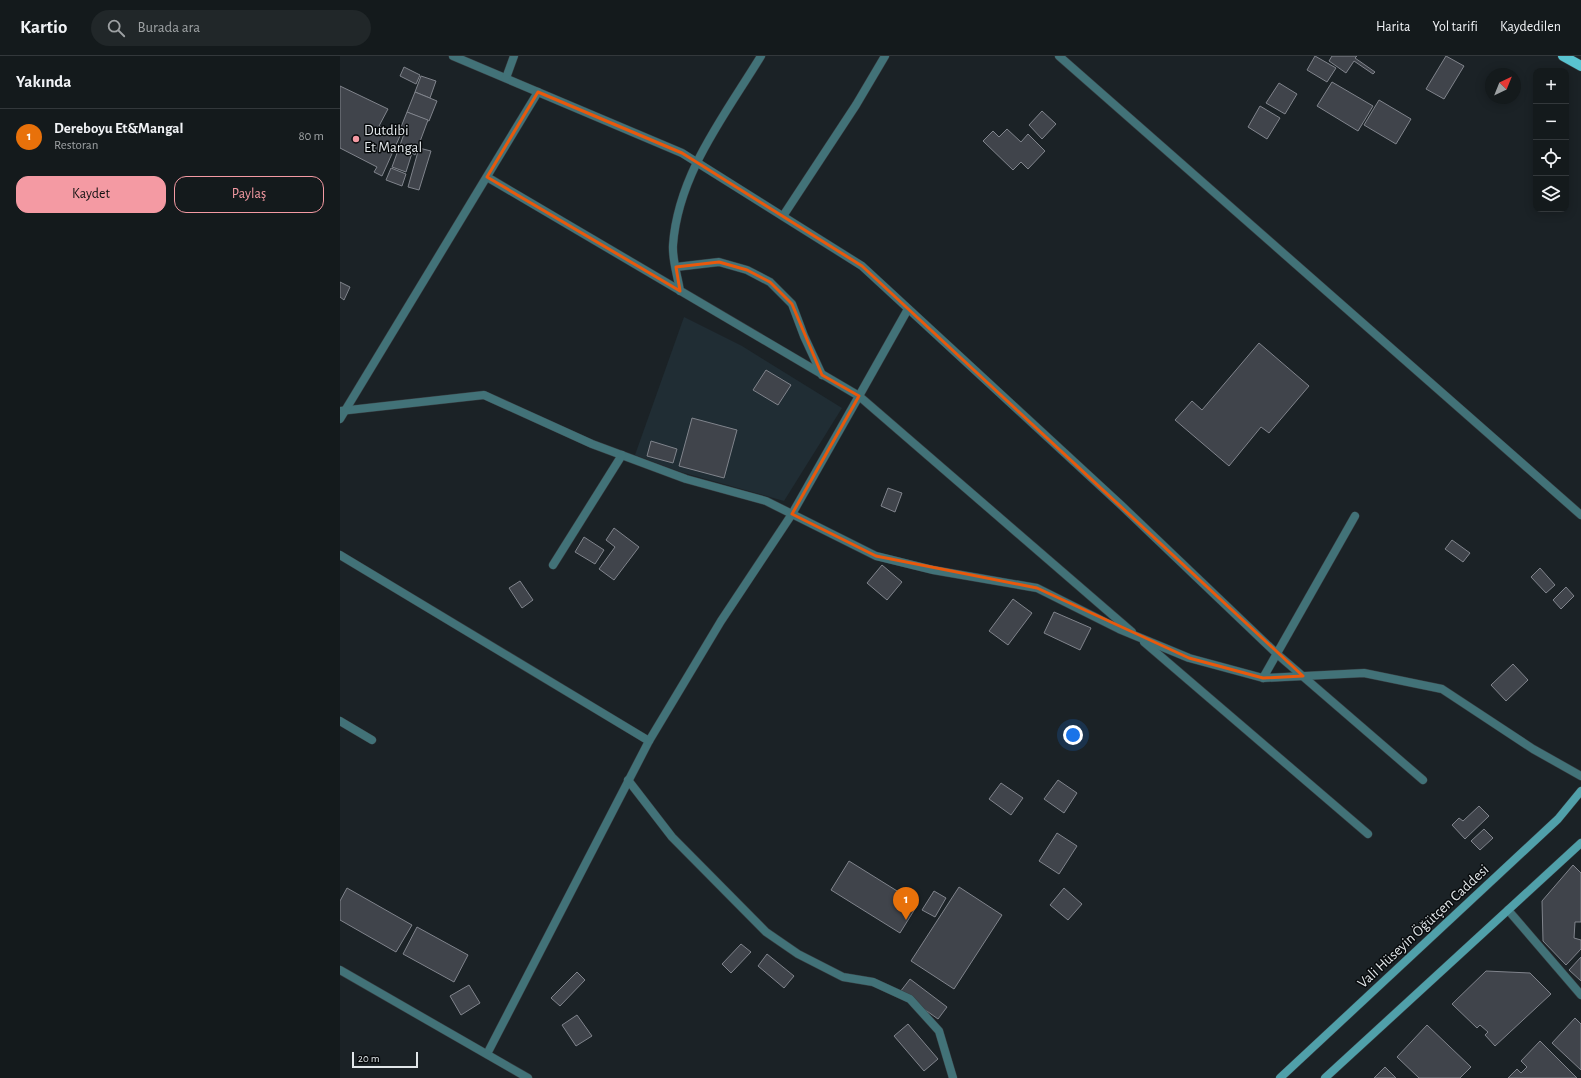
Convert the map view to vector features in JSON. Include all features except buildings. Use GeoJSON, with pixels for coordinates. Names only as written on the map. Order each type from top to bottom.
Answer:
{"type":"FeatureCollection","features":[{"type":"Feature","properties":{"kind":"main road"},"geometry":{"type":"LineString","coordinates":[[1563,56],[1581,66]]}},
{"type":"Feature","properties":{"kind":"main road","name":"Vali Hüseyin Öğütçen Caddesi"},"geometry":{"type":"LineString","coordinates":[[1280,1078],[1558,819],[1581,791]]}},
{"type":"Feature","properties":{"kind":"main road"},"geometry":{"type":"LineString","coordinates":[[1325,1078],[1581,843]]}},
{"type":"Feature","properties":{"kind":"street"},"geometry":{"type":"LineString","coordinates":[[453,56],[682,153],[862,266],[1122,506],[1277,654],[1423,780]]}},
{"type":"Feature","properties":{"kind":"street"},"geometry":{"type":"LineString","coordinates":[[506,78],[514,56]]}},
{"type":"Feature","properties":{"kind":"street"},"geometry":{"type":"LineString","coordinates":[[680,291],[673,247],[679,207],[696,162],[761,56]]}},
{"type":"Feature","properties":{"kind":"street"},"geometry":{"type":"LineString","coordinates":[[783,216],[856,105],[885,56]]}},
{"type":"Feature","properties":{"kind":"street"},"geometry":{"type":"LineString","coordinates":[[1059,56],[1581,515]]}},
{"type":"Feature","properties":{"kind":"street"},"geometry":{"type":"LineString","coordinates":[[340,419],[342,408],[487,177],[538,92]]}},
{"type":"Feature","properties":{"kind":"street"},"geometry":{"type":"LineString","coordinates":[[487,177],[859,396],[1368,834]]}},
{"type":"Feature","properties":{"kind":"street"},"geometry":{"type":"LineString","coordinates":[[676,267],[719,262],[747,270],[770,282],[792,304],[804,336],[822,375]]}},
{"type":"Feature","properties":{"kind":"street"},"geometry":{"type":"LineString","coordinates":[[487,1054],[649,741],[720,621],[792,514],[908,309]]}},
{"type":"Feature","properties":{"kind":"street"},"geometry":{"type":"LineString","coordinates":[[342,408],[484,395],[592,444],[686,479],[766,501],[876,556],[933,570],[1037,588],[1138,636],[1189,658],[1263,678],[1364,673],[1442,689],[1532,749],[1581,776]]}},
{"type":"Feature","properties":{"kind":"street"},"geometry":{"type":"LineString","coordinates":[[553,565],[622,455]]}},
{"type":"Feature","properties":{"kind":"street"},"geometry":{"type":"LineString","coordinates":[[1263,678],[1355,516]]}},
{"type":"Feature","properties":{"kind":"street"},"geometry":{"type":"LineString","coordinates":[[340,555],[649,741]]}},
{"type":"Feature","properties":{"kind":"street"},"geometry":{"type":"LineString","coordinates":[[340,721],[372,740]]}},
{"type":"Feature","properties":{"kind":"street"},"geometry":{"type":"LineString","coordinates":[[628,780],[672,837],[766,932],[798,954],[843,977],[873,982],[910,999],[939,1031],[953,1078]]}},
{"type":"Feature","properties":{"kind":"street"},"geometry":{"type":"LineString","coordinates":[[1508,910],[1581,995]]}},
{"type":"Feature","properties":{"kind":"street"},"geometry":{"type":"LineString","coordinates":[[340,970],[528,1078]]}},
{"type":"Feature","properties":{"kind":"highlighted area"},"geometry":{"type":"Polygon","coordinates":[[[538,92],[682,153],[862,266],[1303,676],[1263,678],[1189,658],[1037,588],[876,556],[792,514],[859,396],[822,375],[792,304],[770,282],[747,270],[719,262],[676,267],[680,291],[487,177],[538,92]]]}},
{"type":"Feature","properties":{"kind":"shaded area"},"geometry":{"type":"Polygon","coordinates":[[[684,317],[742,346],[842,408],[784,501],[681,472],[635,455],[684,317]]]}},
{"type":"Feature","properties":{"kind":"place","name":"Dutdibi Et Mangal"},"geometry":{"type":"Point","coordinates":[356,139]}},
{"type":"Feature","properties":{"kind":"place","name":"Dereboyu Et&Mangal"},"geometry":{"type":"Point","coordinates":[906,920]}}]}
